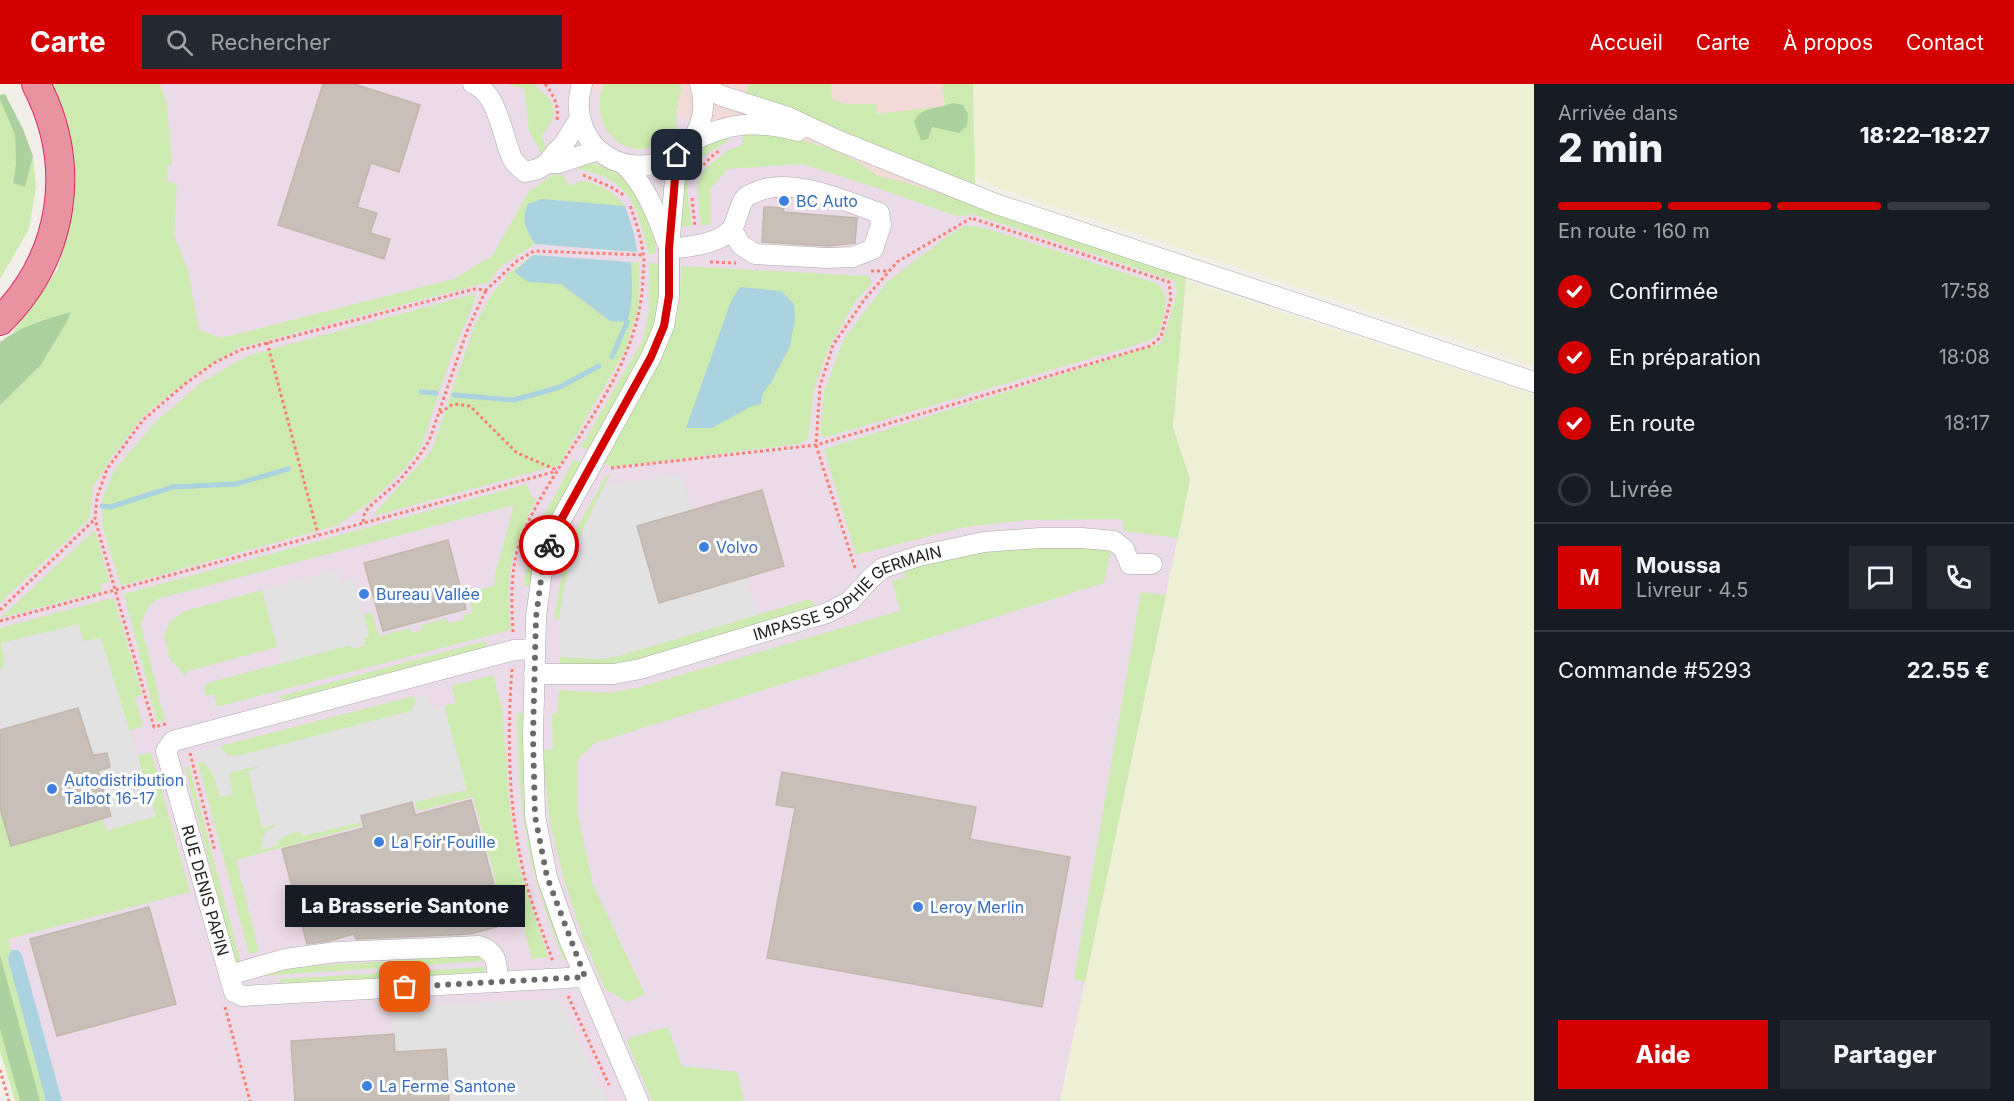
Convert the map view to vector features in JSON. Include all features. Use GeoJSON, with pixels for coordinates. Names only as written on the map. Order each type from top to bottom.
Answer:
{"type":"FeatureCollection","features":[{"type":"Feature","properties":{"kind":"highway"},"geometry":{"type":"LineString","coordinates":[[0,301],[18,279],[26,264],[39,232],[46,204],[47,177],[41,134],[19,84]]}},
{"type":"Feature","properties":{"kind":"highway"},"geometry":{"type":"LineString","coordinates":[[0,321],[25,292],[43,261],[57,213],[61,177],[57,139],[36,84]]}},
{"type":"Feature","properties":{"kind":"street"},"geometry":{"type":"LineString","coordinates":[[473,84],[480,86],[491,102],[501,121],[513,160],[525,172],[538,169],[553,160],[598,150]]}},
{"type":"Feature","properties":{"kind":"street"},"geometry":{"type":"LineString","coordinates":[[700,85],[722,96],[788,117],[837,140],[996,204],[1534,382]]}},
{"type":"Feature","properties":{"kind":"street"},"geometry":{"type":"LineString","coordinates":[[638,1101],[585,977],[547,877],[535,816],[533,736],[535,649],[542,572],[551,538],[651,357],[664,326],[669,296],[669,249],[684,148],[698,129],[702,116],[703,101],[700,85]]}},
{"type":"Feature","properties":{"kind":"street"},"geometry":{"type":"LineString","coordinates":[[553,160],[564,144],[576,96]]}},
{"type":"Feature","properties":{"kind":"street"},"geometry":{"type":"LineString","coordinates":[[576,96],[584,130],[598,150],[624,164],[642,166],[660,163],[709,132],[739,124],[789,128],[837,140]]}},
{"type":"Feature","properties":{"kind":"street"},"geometry":{"type":"LineString","coordinates":[[624,164],[636,176],[656,214],[669,249]]}},
{"type":"Feature","properties":{"kind":"street"},"geometry":{"type":"LineString","coordinates":[[669,249],[714,241],[732,230],[746,197],[761,189],[790,186],[835,197],[879,213],[882,225],[873,249],[853,256],[828,258],[755,254],[741,245],[732,230]]}},
{"type":"Feature","properties":{"kind":"street","name":"IMPASSE SOPHIE GERMAIN"},"geometry":{"type":"LineString","coordinates":[[534,674],[614,674],[640,669],[827,613],[850,601],[883,568],[919,556],[984,542],[1040,538],[1114,541],[1124,549],[1130,564],[1152,564]]}},
{"type":"Feature","properties":{"kind":"street","name":"RUE DENIS PAPIN"},"geometry":{"type":"LineString","coordinates":[[535,649],[514,650],[173,741],[166,751],[234,992],[242,996],[585,977]]}},
{"type":"Feature","properties":{"kind":"street"},"geometry":{"type":"LineString","coordinates":[[229,975],[285,959],[336,952],[478,946],[488,949],[494,955],[498,982]]}},
{"type":"Feature","properties":{"kind":"path"},"geometry":{"type":"LineString","coordinates":[[545,84],[556,100],[558,110],[557,121],[547,140],[553,160],[569,176],[580,174],[589,177],[611,186],[623,195],[629,202],[635,219],[644,255],[642,304],[629,348],[597,409],[558,471],[523,534],[514,565],[511,599],[514,650],[509,717],[510,771],[523,870],[560,979],[612,1091]]}},
{"type":"Feature","properties":{"kind":"path"},"geometry":{"type":"LineString","coordinates":[[691,181],[697,170],[723,148]]}},
{"type":"Feature","properties":{"kind":"path"},"geometry":{"type":"LineString","coordinates":[[690,190],[694,205],[696,245]]}},
{"type":"Feature","properties":{"kind":"path"},"geometry":{"type":"LineString","coordinates":[[861,589],[816,444],[820,386],[833,345],[864,300],[897,262],[996,204]]}},
{"type":"Feature","properties":{"kind":"path"},"geometry":{"type":"LineString","coordinates":[[592,462],[605,469],[816,444],[1150,346],[1161,337],[1171,298],[1169,282],[971,218]]}},
{"type":"Feature","properties":{"kind":"path"},"geometry":{"type":"LineString","coordinates":[[363,522],[368,508],[399,481],[429,441],[467,331],[486,290],[517,261],[534,251],[644,255]]}},
{"type":"Feature","properties":{"kind":"path"},"geometry":{"type":"LineString","coordinates":[[171,722],[154,727],[95,519],[97,497],[107,469],[143,420],[214,363],[240,350],[475,289],[486,290]]}},
{"type":"Feature","properties":{"kind":"path"},"geometry":{"type":"LineString","coordinates":[[267,342],[318,534]]}},
{"type":"Feature","properties":{"kind":"path"},"geometry":{"type":"LineString","coordinates":[[438,414],[453,404],[470,406],[517,453],[558,471]]}},
{"type":"Feature","properties":{"kind":"path"},"geometry":{"type":"LineString","coordinates":[[0,621],[558,471]]}},
{"type":"Feature","properties":{"kind":"path"},"geometry":{"type":"LineString","coordinates":[[0,610],[95,519]]}},
{"type":"Feature","properties":{"kind":"path"},"geometry":{"type":"LineString","coordinates":[[505,671],[512,672]]}},
{"type":"Feature","properties":{"kind":"path"},"geometry":{"type":"LineString","coordinates":[[192,747],[189,755],[216,857]]}},
{"type":"Feature","properties":{"kind":"path"},"geometry":{"type":"LineString","coordinates":[[0,1070],[9,1101]]}},
{"type":"Feature","properties":{"kind":"shaded area"},"geometry":{"type":"Polygon","coordinates":[[[80,84],[575,84],[973,209],[1186,281],[1173,427],[1190,480],[1060,1101],[51,1101],[0,910],[0,405],[94,258],[80,84]]]}},
{"type":"Feature","properties":{"kind":"shaded area"},"geometry":{"type":"Polygon","coordinates":[[[575,84],[973,84],[975,176],[973,209],[575,84]]]}},
{"type":"Feature","properties":{"kind":"shaded area"},"geometry":{"type":"Polygon","coordinates":[[[680,475],[692,510],[637,527],[659,602],[746,577],[757,615],[618,656],[599,659],[560,657],[559,619],[573,549],[605,485],[680,475]]]}},
{"type":"Feature","properties":{"kind":"shaded area"},"geometry":{"type":"Polygon","coordinates":[[[338,570],[341,583],[354,579],[369,636],[364,638],[365,646],[353,649],[350,645],[282,663],[262,590],[338,570]]]}},
{"type":"Feature","properties":{"kind":"shaded area"},"geometry":{"type":"Polygon","coordinates":[[[79,624],[83,641],[101,638],[156,816],[106,831],[105,826],[113,824],[98,771],[110,767],[107,753],[93,755],[78,708],[5,728],[0,719],[0,670],[5,659],[1,643],[79,624]]]}},
{"type":"Feature","properties":{"kind":"shaded area"},"geometry":{"type":"Polygon","coordinates":[[[424,693],[432,709],[444,706],[467,790],[358,815],[359,823],[302,836],[300,831],[286,835],[276,846],[261,850],[263,837],[267,830],[275,827],[274,825],[262,828],[248,771],[259,767],[229,773],[233,794],[220,797],[214,776],[205,763],[198,762],[195,752],[220,746],[225,754],[233,757],[249,753],[411,711],[415,703],[414,696],[424,693]]]}},
{"type":"Feature","properties":{"kind":"shaded area"},"geometry":{"type":"Polygon","coordinates":[[[560,999],[607,1101],[449,1101],[445,1049],[395,1052],[393,1007],[560,999]]]}},
{"type":"Feature","properties":{"kind":"green space"},"geometry":{"type":"Polygon","coordinates":[[[47,84],[160,84],[167,104],[172,164],[167,166],[168,182],[177,184],[174,235],[188,270],[199,330],[221,338],[454,279],[493,255],[529,191],[556,173],[564,177],[570,186],[584,181],[589,182],[601,186],[617,198],[625,206],[637,252],[535,244],[500,267],[489,282],[238,348],[198,372],[145,414],[113,455],[93,487],[89,519],[0,603],[0,405],[40,366],[70,313],[42,320],[12,333],[58,269],[73,200],[68,130],[47,84]]]}},
{"type":"Feature","properties":{"kind":"green space"},"geometry":{"type":"Polygon","coordinates":[[[507,84],[538,84],[536,87],[549,98],[552,104],[553,115],[548,128],[542,135],[546,148],[541,153],[529,131],[524,89],[507,84]]]}},
{"type":"Feature","properties":{"kind":"green space"},"geometry":{"type":"Polygon","coordinates":[[[604,84],[680,84],[682,87],[676,111],[677,131],[654,147],[640,149],[628,147],[617,141],[609,133],[600,110],[600,97],[604,84]]]}},
{"type":"Feature","properties":{"kind":"green space"},"geometry":{"type":"Polygon","coordinates":[[[748,84],[831,84],[832,99],[846,104],[876,104],[877,114],[945,106],[942,84],[973,84],[975,187],[916,166],[829,124],[746,97],[748,84]]]}},
{"type":"Feature","properties":{"kind":"green space"},"geometry":{"type":"Polygon","coordinates":[[[973,84],[1534,84],[1534,366],[995,187],[975,176],[973,84]]]}},
{"type":"Feature","properties":{"kind":"green space"},"geometry":{"type":"Polygon","coordinates":[[[5,94],[23,129],[33,156],[25,187],[13,183],[16,164],[15,135],[0,100],[0,95],[5,94]]]}},
{"type":"Feature","properties":{"kind":"green space"},"geometry":{"type":"Polygon","coordinates":[[[0,100],[15,135],[16,164],[13,183],[25,186],[33,156],[36,187],[29,229],[0,279],[0,100]]]}},
{"type":"Feature","properties":{"kind":"green space"},"geometry":{"type":"Polygon","coordinates":[[[952,103],[963,105],[968,114],[967,126],[959,133],[932,127],[928,139],[921,140],[914,122],[917,117],[926,110],[952,103]]]}},
{"type":"Feature","properties":{"kind":"green space"},"geometry":{"type":"Polygon","coordinates":[[[742,133],[787,136],[831,149],[856,161],[878,176],[908,183],[1186,276],[1173,427],[1190,480],[1178,538],[1123,531],[1124,521],[1116,519],[1028,520],[965,527],[856,555],[824,449],[1162,343],[1177,293],[1175,281],[972,214],[959,217],[803,164],[728,169],[710,189],[710,225],[701,225],[697,183],[704,170],[728,150],[742,145],[742,133]]]}},
{"type":"Feature","properties":{"kind":"green space"},"geometry":{"type":"Polygon","coordinates":[[[728,134],[729,141],[713,150],[694,166],[688,184],[692,226],[680,227],[679,189],[683,170],[699,151],[728,134]]]}},
{"type":"Feature","properties":{"kind":"green space"},"geometry":{"type":"Polygon","coordinates":[[[589,162],[620,175],[634,186],[650,219],[656,254],[649,254],[635,208],[621,188],[610,180],[577,169],[575,166],[589,162]]]}},
{"type":"Feature","properties":{"kind":"green space"},"geometry":{"type":"Polygon","coordinates":[[[964,226],[975,226],[1001,233],[1156,283],[1164,293],[1165,300],[1159,333],[1149,341],[823,438],[820,432],[824,392],[844,339],[887,282],[964,226]]]}},
{"type":"Feature","properties":{"kind":"green space"},"geometry":{"type":"Polygon","coordinates":[[[533,255],[640,263],[638,308],[626,349],[559,465],[377,515],[375,513],[432,450],[474,327],[490,297],[509,273],[533,255]]]}},
{"type":"Feature","properties":{"kind":"green space"},"geometry":{"type":"Polygon","coordinates":[[[649,263],[659,264],[659,289],[652,332],[632,378],[588,450],[581,447],[643,340],[649,311],[649,263]]]}},
{"type":"Feature","properties":{"kind":"green space"},"geometry":{"type":"Polygon","coordinates":[[[681,266],[868,276],[872,280],[855,302],[828,349],[814,389],[808,439],[799,444],[612,467],[603,463],[665,352],[676,317],[681,266]]]}},
{"type":"Feature","properties":{"kind":"green space"},"geometry":{"type":"Polygon","coordinates":[[[1186,281],[1534,395],[1534,1101],[1060,1101],[1190,480],[1173,427],[1186,281]]]}},
{"type":"Feature","properties":{"kind":"green space"},"geometry":{"type":"Polygon","coordinates":[[[474,294],[476,297],[474,303],[452,354],[421,447],[405,468],[374,499],[338,525],[121,586],[102,524],[103,497],[114,471],[155,422],[202,382],[247,356],[474,294]]]}},
{"type":"Feature","properties":{"kind":"green space"},"geometry":{"type":"Polygon","coordinates":[[[71,312],[40,366],[0,405],[0,342],[25,327],[71,312]]]}},
{"type":"Feature","properties":{"kind":"green space"},"geometry":{"type":"Polygon","coordinates":[[[574,459],[581,463],[544,532],[531,586],[523,586],[529,555],[538,527],[574,459]]]}},
{"type":"Feature","properties":{"kind":"green space"},"geometry":{"type":"Polygon","coordinates":[[[610,475],[573,549],[559,619],[554,619],[568,550],[606,476],[610,475]]]}},
{"type":"Feature","properties":{"kind":"green space"},"geometry":{"type":"Polygon","coordinates":[[[527,484],[532,498],[536,498],[511,564],[510,630],[217,707],[214,694],[206,696],[204,689],[207,683],[351,645],[365,646],[364,637],[369,636],[364,614],[372,613],[379,636],[410,628],[412,633],[422,630],[421,625],[447,618],[448,623],[464,620],[464,615],[472,613],[470,592],[495,585],[494,578],[514,505],[157,599],[148,607],[141,624],[165,721],[157,722],[124,594],[527,484]]]}},
{"type":"Feature","properties":{"kind":"green space"},"geometry":{"type":"Polygon","coordinates":[[[95,530],[109,582],[100,584],[102,591],[0,618],[95,530]]]}},
{"type":"Feature","properties":{"kind":"green space"},"geometry":{"type":"Polygon","coordinates":[[[1042,546],[1111,548],[1104,583],[595,743],[577,760],[577,811],[593,885],[645,994],[628,1002],[605,989],[583,938],[563,876],[550,822],[542,750],[553,749],[552,714],[557,713],[559,690],[608,693],[636,688],[900,611],[892,581],[906,577],[901,570],[969,553],[1042,546]]]}},
{"type":"Feature","properties":{"kind":"green space"},"geometry":{"type":"Polygon","coordinates":[[[262,590],[277,647],[188,671],[184,677],[170,659],[164,637],[170,621],[185,611],[262,590]]]}},
{"type":"Feature","properties":{"kind":"green space"},"geometry":{"type":"Polygon","coordinates":[[[1141,592],[1166,595],[1085,982],[1074,979],[1141,592]]]}},
{"type":"Feature","properties":{"kind":"green space"},"geometry":{"type":"Polygon","coordinates":[[[114,599],[142,695],[135,698],[143,726],[129,731],[100,638],[83,641],[1,644],[4,661],[0,670],[0,628],[114,599]]]}},
{"type":"Feature","properties":{"kind":"green space"},"geometry":{"type":"Polygon","coordinates":[[[810,599],[817,608],[623,665],[588,667],[560,664],[560,657],[599,659],[618,656],[810,599]]]}},
{"type":"Feature","properties":{"kind":"green space"},"geometry":{"type":"Polygon","coordinates":[[[485,641],[488,649],[282,701],[280,696],[485,641]]]}},
{"type":"Feature","properties":{"kind":"green space"},"geometry":{"type":"Polygon","coordinates":[[[493,675],[503,713],[509,801],[519,866],[548,957],[532,959],[522,921],[500,926],[493,901],[500,898],[473,797],[418,811],[414,801],[466,789],[444,706],[456,703],[451,686],[493,675]]]}},
{"type":"Feature","properties":{"kind":"green space"},"geometry":{"type":"Polygon","coordinates":[[[414,696],[415,703],[411,711],[249,753],[229,755],[220,746],[414,696]]]}},
{"type":"Feature","properties":{"kind":"green space"},"geometry":{"type":"Polygon","coordinates":[[[517,713],[525,713],[568,953],[564,962],[532,866],[524,822],[517,713]]]}},
{"type":"Feature","properties":{"kind":"green space"},"geometry":{"type":"Polygon","coordinates":[[[151,752],[190,892],[8,939],[51,1101],[15,1101],[0,1051],[0,808],[12,846],[103,819],[107,830],[156,816],[137,756],[151,752]]]}},
{"type":"Feature","properties":{"kind":"green space"},"geometry":{"type":"Polygon","coordinates":[[[198,762],[205,763],[214,776],[220,796],[228,773],[257,766],[260,768],[248,771],[262,827],[274,825],[278,841],[286,835],[301,831],[302,836],[359,822],[357,815],[361,826],[236,860],[259,951],[249,954],[198,762]]]}},
{"type":"Feature","properties":{"kind":"green space"},"geometry":{"type":"Polygon","coordinates":[[[189,766],[241,963],[235,964],[185,767],[189,766]]]}},
{"type":"Feature","properties":{"kind":"green space"},"geometry":{"type":"Polygon","coordinates":[[[0,955],[40,1101],[20,1101],[0,1029],[0,955]]]}},
{"type":"Feature","properties":{"kind":"green space"},"geometry":{"type":"Polygon","coordinates":[[[481,955],[484,961],[262,976],[297,967],[481,955]]]}},
{"type":"Feature","properties":{"kind":"green space"},"geometry":{"type":"Polygon","coordinates":[[[484,967],[485,972],[281,984],[280,979],[484,967]]]}},
{"type":"Feature","properties":{"kind":"green space"},"geometry":{"type":"Polygon","coordinates":[[[668,1027],[682,1066],[737,1072],[744,1101],[652,1101],[627,1041],[632,1037],[668,1027]]]}},
{"type":"Feature","properties":{"kind":"water"},"geometry":{"type":"Polygon","coordinates":[[[542,199],[625,206],[634,233],[637,252],[535,244],[527,229],[525,215],[528,204],[542,199]]]}},
{"type":"Feature","properties":{"kind":"water"},"geometry":{"type":"Polygon","coordinates":[[[533,255],[631,262],[632,300],[627,322],[610,321],[561,284],[528,282],[514,272],[533,255]]]}},
{"type":"Feature","properties":{"kind":"water"},"geometry":{"type":"Polygon","coordinates":[[[740,287],[781,291],[794,304],[795,320],[790,346],[772,381],[763,393],[761,404],[752,406],[712,428],[686,428],[731,301],[740,287]]]}},
{"type":"Feature","properties":{"kind":"water"},"geometry":{"type":"Polygon","coordinates":[[[11,950],[18,950],[22,955],[62,1101],[46,1101],[8,959],[11,950]]]}},
{"type":"Feature","properties":{"kind":"building"},"geometry":{"type":"Polygon","coordinates":[[[323,84],[354,84],[420,105],[399,172],[371,163],[357,207],[377,213],[370,233],[390,239],[384,259],[278,225],[323,84]]]}},
{"type":"Feature","properties":{"kind":"building"},"geometry":{"type":"Polygon","coordinates":[[[764,207],[784,208],[783,212],[857,218],[855,243],[829,246],[762,242],[764,207]]]}},
{"type":"Feature","properties":{"kind":"building"},"geometry":{"type":"Polygon","coordinates":[[[762,490],[784,566],[659,603],[637,526],[762,490]]]}},
{"type":"Feature","properties":{"kind":"building"},"geometry":{"type":"Polygon","coordinates":[[[448,540],[466,609],[383,631],[364,563],[448,540]]]}},
{"type":"Feature","properties":{"kind":"building","name":"Autodistribution Talbot 16-17"},"geometry":{"type":"Polygon","coordinates":[[[78,708],[93,755],[107,753],[110,767],[98,771],[111,816],[11,846],[0,808],[0,730],[78,708]]]}},
{"type":"Feature","properties":{"kind":"building","name":"Leroy Merlin"},"geometry":{"type":"Polygon","coordinates":[[[782,772],[976,807],[970,839],[1070,857],[1042,1007],[767,958],[795,808],[776,805],[782,772]]]}},
{"type":"Feature","properties":{"kind":"building"},"geometry":{"type":"Polygon","coordinates":[[[471,800],[497,896],[489,899],[497,927],[470,934],[356,939],[354,934],[307,944],[282,849],[364,828],[361,816],[412,802],[415,815],[471,800]]]}},
{"type":"Feature","properties":{"kind":"building"},"geometry":{"type":"Polygon","coordinates":[[[149,907],[176,1004],[57,1036],[30,939],[149,907]]]}},
{"type":"Feature","properties":{"kind":"building"},"geometry":{"type":"Polygon","coordinates":[[[394,1034],[395,1052],[446,1049],[449,1101],[295,1101],[291,1041],[394,1034]]]}},
{"type":"Feature","properties":{"kind":"waterway"},"geometry":{"type":"LineString","coordinates":[[612,357],[627,322]]}},
{"type":"Feature","properties":{"kind":"waterway"},"geometry":{"type":"LineString","coordinates":[[454,395],[514,400],[560,387],[599,366]]}},
{"type":"Feature","properties":{"kind":"waterway"},"geometry":{"type":"LineString","coordinates":[[421,392],[436,393]]}},
{"type":"Feature","properties":{"kind":"waterway"},"geometry":{"type":"LineString","coordinates":[[102,506],[110,507],[173,487],[236,484],[288,469]]}},
{"type":"Feature","properties":{"kind":"way so far"},"geometry":{"type":"LineString","coordinates":[[405,987],[585,977],[547,877],[535,816],[533,736],[536,617],[542,572],[549,545]]}},
{"type":"Feature","properties":{"kind":"place","name":"BC Auto"},"geometry":{"type":"Point","coordinates":[784,201]}},
{"type":"Feature","properties":{"kind":"place","name":"Volvo"},"geometry":{"type":"Point","coordinates":[704,547]}},
{"type":"Feature","properties":{"kind":"place","name":"Bureau Vallée"},"geometry":{"type":"Point","coordinates":[364,594]}},
{"type":"Feature","properties":{"kind":"place","name":"Autodistribution Talbot 16-17"},"geometry":{"type":"Point","coordinates":[52,789]}},
{"type":"Feature","properties":{"kind":"place","name":"La Foir'Fouille"},"geometry":{"type":"Point","coordinates":[379,842]}},
{"type":"Feature","properties":{"kind":"place","name":"Leroy Merlin"},"geometry":{"type":"Point","coordinates":[918,907]}},
{"type":"Feature","properties":{"kind":"place","name":"La Brasserie Santone"},"geometry":{"type":"Point","coordinates":[405,987]}},
{"type":"Feature","properties":{"kind":"place","name":"La Ferme Santone"},"geometry":{"type":"Point","coordinates":[367,1086]}},
{"type":"Feature","properties":{"kind":"route"},"geometry":{"type":"LineString","coordinates":[[549,545],[584,476],[651,357],[664,326],[669,296],[669,249],[677,155]]}}]}
